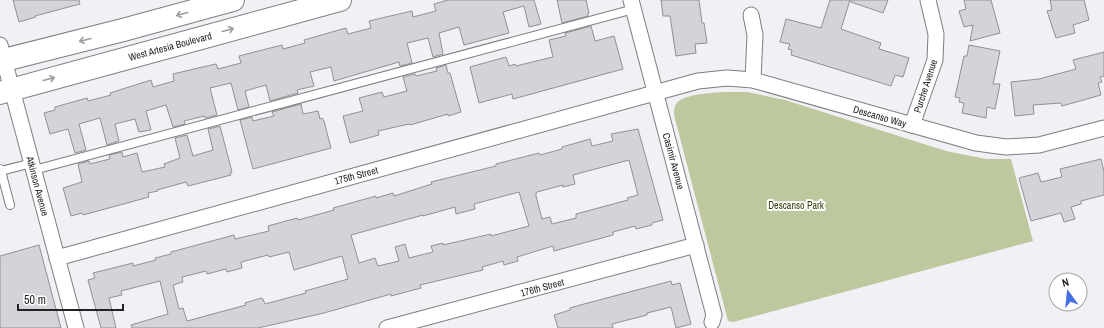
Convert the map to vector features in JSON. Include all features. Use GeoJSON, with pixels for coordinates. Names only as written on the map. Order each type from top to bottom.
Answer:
{"type":"FeatureCollection","features":[{"type":"Feature","properties":{"kind":"main road"},"geometry":{"type":"LineString","coordinates":[[1,55],[123,30],[204,4],[233,0]]}},
{"type":"Feature","properties":{"kind":"main road","name":"West Artesia Boulevard"},"geometry":{"type":"LineString","coordinates":[[6,91],[340,0]]}},
{"type":"Feature","properties":{"kind":"street","name":"Purche Avenue"},"geometry":{"type":"LineString","coordinates":[[912,125],[935,60],[936,34],[928,0]]}},
{"type":"Feature","properties":{"kind":"street","name":"Casimir Avenue"},"geometry":{"type":"LineString","coordinates":[[632,4],[714,315],[712,322]]}},
{"type":"Feature","properties":{"kind":"street"},"geometry":{"type":"LineString","coordinates":[[751,15],[755,34],[753,80]]}},
{"type":"Feature","properties":{"kind":"street","name":"Atkinson Avenue"},"geometry":{"type":"LineString","coordinates":[[1,55],[6,91],[33,166],[76,328]]}},
{"type":"Feature","properties":{"kind":"street","name":"Descanso Way"},"geometry":{"type":"LineString","coordinates":[[655,92],[698,81],[727,78],[753,80],[976,143],[1006,148],[1039,145],[1104,128]]}},
{"type":"Feature","properties":{"kind":"street","name":"175th Street"},"geometry":{"type":"LineString","coordinates":[[57,258],[655,92]]}},
{"type":"Feature","properties":{"kind":"street","name":"176th Street"},"geometry":{"type":"LineString","coordinates":[[387,328],[696,245]]}},
{"type":"Feature","properties":{"kind":"lane"},"geometry":{"type":"LineString","coordinates":[[10,205],[0,170],[33,166],[632,4]]}},
{"type":"Feature","properties":{"kind":"green space","name":"Descanso Park"},"geometry":{"type":"Polygon","coordinates":[[[747,92],[785,100],[946,151],[986,159],[1011,159],[1033,241],[733,322],[728,321],[674,115],[675,106],[681,100],[698,94],[747,92]]]}},
{"type":"Feature","properties":{"kind":"building"},"geometry":{"type":"Polygon","coordinates":[[[13,0],[79,0],[80,4],[35,16],[36,17],[19,22],[13,0]]]}},
{"type":"Feature","properties":{"kind":"building"},"geometry":{"type":"Polygon","coordinates":[[[448,0],[534,0],[541,24],[529,27],[524,6],[503,12],[509,33],[464,45],[459,27],[439,33],[443,54],[433,57],[428,38],[407,43],[412,63],[400,66],[399,62],[334,81],[331,67],[310,72],[314,86],[297,90],[298,93],[270,101],[266,85],[245,91],[249,107],[238,110],[231,83],[210,88],[217,115],[205,118],[204,116],[184,121],[185,124],[173,127],[166,105],[146,111],[151,130],[139,132],[135,119],[115,124],[119,141],[107,145],[100,118],[79,124],[86,150],[75,153],[68,129],[50,134],[44,113],[55,110],[55,107],[87,98],[88,101],[111,95],[110,93],[151,80],[153,87],[174,81],[173,74],[216,64],[218,69],[241,63],[239,56],[282,45],[283,49],[305,43],[304,40],[346,28],[348,34],[371,28],[369,21],[412,11],[413,17],[436,11],[434,4],[448,0]]]}},
{"type":"Feature","properties":{"kind":"building"},"geometry":{"type":"Polygon","coordinates":[[[557,0],[586,0],[589,13],[588,16],[562,23],[557,0]]]}},
{"type":"Feature","properties":{"kind":"building"},"geometry":{"type":"Polygon","coordinates":[[[661,0],[699,0],[702,23],[704,23],[707,43],[695,44],[696,53],[676,56],[670,16],[663,16],[661,0]]]}},
{"type":"Feature","properties":{"kind":"building"},"geometry":{"type":"Polygon","coordinates":[[[830,0],[850,0],[841,29],[881,43],[879,49],[909,58],[903,77],[895,75],[891,86],[791,55],[792,50],[788,49],[790,44],[780,42],[786,19],[821,28],[830,0]]]}},
{"type":"Feature","properties":{"kind":"building"},"geometry":{"type":"Polygon","coordinates":[[[851,0],[888,0],[883,13],[851,2],[851,0]]]}},
{"type":"Feature","properties":{"kind":"building"},"geometry":{"type":"Polygon","coordinates":[[[964,0],[991,0],[1000,33],[970,41],[973,25],[964,27],[959,11],[966,9],[964,0]]]}},
{"type":"Feature","properties":{"kind":"building"},"geometry":{"type":"Polygon","coordinates":[[[1050,0],[1084,0],[1089,20],[1073,25],[1075,33],[1056,38],[1047,11],[1052,10],[1050,0]]]}},
{"type":"Feature","properties":{"kind":"building"},"geometry":{"type":"Polygon","coordinates":[[[591,26],[595,41],[614,36],[623,69],[513,99],[512,94],[479,103],[470,67],[506,57],[509,66],[515,64],[516,66],[553,57],[549,40],[566,36],[565,33],[591,26]]]}},
{"type":"Feature","properties":{"kind":"building"},"geometry":{"type":"Polygon","coordinates":[[[969,45],[1000,51],[993,84],[1000,84],[995,109],[987,107],[986,118],[962,113],[964,103],[959,102],[960,98],[955,97],[964,56],[967,56],[969,45]]]}},
{"type":"Feature","properties":{"kind":"building"},"geometry":{"type":"Polygon","coordinates":[[[1104,52],[1104,76],[1100,77],[1102,82],[1098,83],[1101,95],[1062,106],[1061,103],[1033,105],[1034,114],[1015,116],[1011,82],[1039,79],[1076,69],[1073,60],[1104,52]]]}},
{"type":"Feature","properties":{"kind":"building"},"geometry":{"type":"Polygon","coordinates":[[[446,65],[448,73],[450,73],[461,112],[448,116],[448,114],[410,125],[378,131],[379,135],[350,143],[343,116],[363,111],[359,98],[382,92],[384,97],[407,91],[403,77],[415,74],[416,76],[437,71],[436,68],[446,65]]]}},
{"type":"Feature","properties":{"kind":"building"},"geometry":{"type":"Polygon","coordinates":[[[301,104],[303,114],[318,111],[320,119],[322,118],[324,121],[331,148],[253,169],[240,120],[252,117],[253,121],[274,116],[272,112],[301,104]]]}},
{"type":"Feature","properties":{"kind":"building"},"geometry":{"type":"Polygon","coordinates":[[[220,126],[232,172],[230,173],[231,175],[188,186],[186,182],[148,193],[149,197],[83,215],[82,213],[71,216],[63,188],[82,182],[78,164],[89,161],[90,164],[110,159],[109,155],[122,152],[123,157],[137,153],[142,172],[165,167],[164,164],[180,158],[175,138],[187,135],[193,156],[213,150],[208,129],[220,126]]]}},
{"type":"Feature","properties":{"kind":"building"},"geometry":{"type":"Polygon","coordinates":[[[638,129],[663,220],[652,223],[652,225],[636,229],[635,226],[613,232],[613,235],[554,251],[553,246],[517,257],[518,261],[504,265],[503,261],[482,267],[483,270],[420,285],[421,288],[391,296],[391,294],[324,313],[258,328],[132,328],[131,325],[168,314],[160,281],[121,291],[122,295],[109,298],[116,328],[101,328],[88,280],[95,278],[93,273],[133,263],[133,266],[156,260],[155,258],[171,254],[171,252],[234,235],[235,239],[269,231],[268,226],[297,218],[298,220],[334,210],[333,208],[376,196],[376,198],[393,193],[394,196],[432,184],[431,182],[496,166],[496,164],[539,153],[540,155],[590,139],[592,146],[613,141],[611,134],[638,129]],[[629,160],[573,175],[575,184],[563,187],[563,185],[537,192],[536,196],[542,219],[550,217],[552,224],[576,218],[576,214],[628,200],[627,198],[638,195],[629,160]],[[519,192],[474,204],[475,209],[456,214],[455,207],[351,235],[359,263],[375,258],[378,266],[399,261],[395,247],[405,244],[409,258],[433,252],[431,246],[443,243],[443,245],[491,234],[491,236],[529,226],[519,192]],[[289,252],[269,257],[268,255],[241,262],[242,268],[227,272],[226,269],[207,274],[206,271],[182,277],[183,282],[173,285],[179,309],[183,308],[187,321],[246,305],[245,303],[261,298],[265,304],[306,293],[305,291],[348,279],[342,256],[294,270],[289,252]]]}},
{"type":"Feature","properties":{"kind":"building"},"geometry":{"type":"Polygon","coordinates":[[[1101,159],[1104,171],[1104,195],[1081,201],[1081,204],[1071,207],[1075,219],[1064,222],[1061,213],[1031,221],[1019,178],[1038,173],[1041,182],[1062,177],[1060,169],[1101,159]]]}},
{"type":"Feature","properties":{"kind":"building"},"geometry":{"type":"Polygon","coordinates":[[[39,245],[61,328],[0,328],[0,256],[39,245]]]}},
{"type":"Feature","properties":{"kind":"building"},"geometry":{"type":"Polygon","coordinates":[[[671,281],[672,285],[680,283],[691,324],[676,328],[671,307],[612,324],[613,328],[558,328],[554,315],[570,310],[570,308],[671,281]]]}}]}
